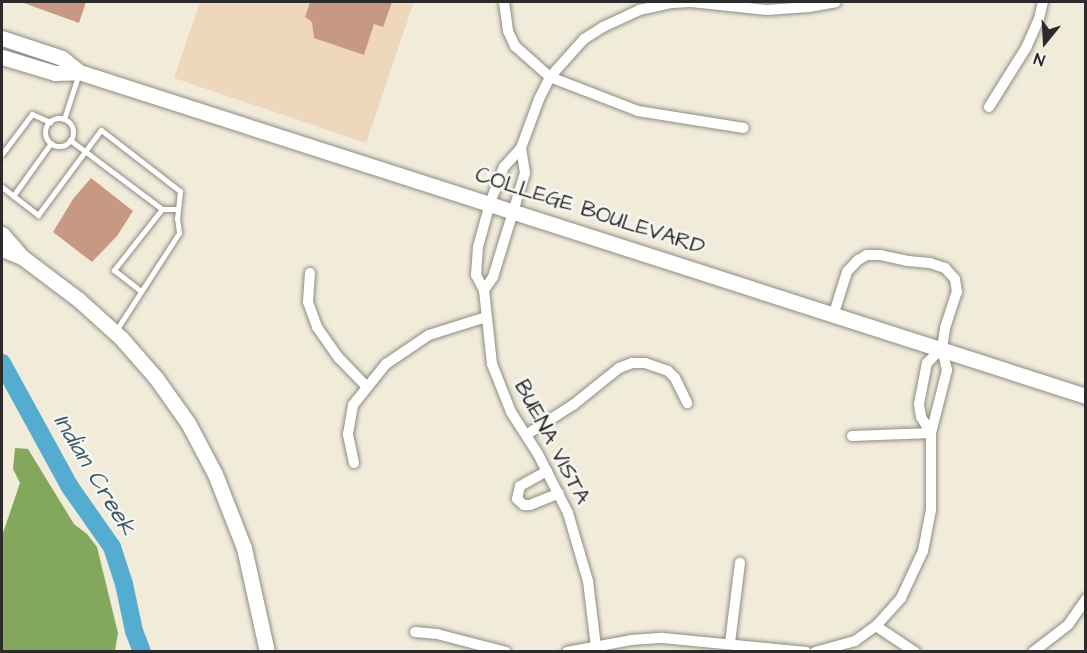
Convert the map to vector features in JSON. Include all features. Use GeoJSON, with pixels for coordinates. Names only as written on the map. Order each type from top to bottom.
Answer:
{"type":"FeatureCollection","features":[{"type":"Feature","properties":{"kind":"main road","name":"COLLEGE BOULEVARD"},"geometry":{"type":"LineString","coordinates":[[2,38],[62,58],[80,72]]}},
{"type":"Feature","properties":{"kind":"main road","name":"COLLEGE BOULEVARD"},"geometry":{"type":"LineString","coordinates":[[2,57],[55,73],[80,72],[1086,396]]}},
{"type":"Feature","properties":{"kind":"main road"},"geometry":{"type":"LineString","coordinates":[[2,234],[22,257],[79,300],[115,332],[156,378],[188,423],[215,474],[244,548],[267,651]]}},
{"type":"Feature","properties":{"kind":"main road"},"geometry":{"type":"LineString","coordinates":[[2,249],[22,257]]}},
{"type":"Feature","properties":{"kind":"street"},"geometry":{"type":"LineString","coordinates":[[504,2],[508,31],[515,46],[550,77],[639,111],[744,128]]}},
{"type":"Feature","properties":{"kind":"street"},"geometry":{"type":"LineString","coordinates":[[484,290],[493,277],[525,172],[521,148],[539,99],[550,77],[584,39],[622,17],[657,5],[691,2],[767,10],[809,7],[836,2]]}},
{"type":"Feature","properties":{"kind":"street"},"geometry":{"type":"LineString","coordinates":[[989,108],[1026,48],[1039,19],[1043,2]]}},
{"type":"Feature","properties":{"kind":"street","name":"BUENA VISTA"},"geometry":{"type":"LineString","coordinates":[[521,148],[504,166],[490,203],[478,247],[476,275],[484,290],[492,364],[499,387],[559,493],[580,548],[588,580],[596,647]]}},
{"type":"Feature","properties":{"kind":"street"},"geometry":{"type":"LineString","coordinates":[[815,651],[855,641],[876,626],[901,598],[923,551],[931,510],[931,434],[947,370],[942,348],[945,328],[957,292],[955,279],[945,268],[930,263],[867,255],[858,260],[848,272],[834,313]]}},
{"type":"Feature","properties":{"kind":"street"},"geometry":{"type":"LineString","coordinates":[[310,273],[308,302],[317,327],[339,358],[367,387]]}},
{"type":"Feature","properties":{"kind":"street"},"geometry":{"type":"LineString","coordinates":[[354,463],[348,434],[353,405],[386,364],[429,336],[486,317]]}},
{"type":"Feature","properties":{"kind":"street"},"geometry":{"type":"LineString","coordinates":[[931,434],[921,417],[919,404],[927,363],[942,348]]}},
{"type":"Feature","properties":{"kind":"street"},"geometry":{"type":"LineString","coordinates":[[526,435],[573,405],[619,368],[632,363],[645,363],[668,371],[675,378],[687,404]]}},
{"type":"Feature","properties":{"kind":"street"},"geometry":{"type":"LineString","coordinates":[[852,436],[931,434]]}},
{"type":"Feature","properties":{"kind":"street"},"geometry":{"type":"LineString","coordinates":[[547,471],[520,486],[517,499],[524,505],[530,506],[559,493]]}},
{"type":"Feature","properties":{"kind":"street"},"geometry":{"type":"LineString","coordinates":[[730,643],[740,563]]}},
{"type":"Feature","properties":{"kind":"street"},"geometry":{"type":"LineString","coordinates":[[1033,651],[1068,625],[1086,599]]}},
{"type":"Feature","properties":{"kind":"street"},"geometry":{"type":"LineString","coordinates":[[876,626],[915,651]]}},
{"type":"Feature","properties":{"kind":"street"},"geometry":{"type":"LineString","coordinates":[[415,632],[437,634],[506,651]]}},
{"type":"Feature","properties":{"kind":"street"},"geometry":{"type":"LineString","coordinates":[[567,651],[663,638],[806,651]]}},
{"type":"Feature","properties":{"kind":"lane"},"geometry":{"type":"LineString","coordinates":[[64,119],[80,72]]}},
{"type":"Feature","properties":{"kind":"lane"},"geometry":{"type":"LineString","coordinates":[[2,154],[32,114],[50,122],[64,119]]}},
{"type":"Feature","properties":{"kind":"lane"},"geometry":{"type":"LineString","coordinates":[[50,122],[46,135],[51,143],[63,145],[70,140],[73,128],[64,119]]}},
{"type":"Feature","properties":{"kind":"lane"},"geometry":{"type":"LineString","coordinates":[[2,187],[38,215],[101,130],[180,191],[179,233],[115,332]]}},
{"type":"Feature","properties":{"kind":"lane"},"geometry":{"type":"LineString","coordinates":[[70,140],[162,209],[178,209]]}},
{"type":"Feature","properties":{"kind":"lane"},"geometry":{"type":"LineString","coordinates":[[13,196],[51,143]]}},
{"type":"Feature","properties":{"kind":"lane"},"geometry":{"type":"LineString","coordinates":[[141,291],[114,270],[162,209]]}},
{"type":"Feature","properties":{"kind":"shaded area"},"geometry":{"type":"Polygon","coordinates":[[[200,2],[414,2],[366,143],[174,78],[200,2]]]}},
{"type":"Feature","properties":{"kind":"green space"},"geometry":{"type":"Polygon","coordinates":[[[15,448],[28,449],[74,524],[87,534],[97,547],[118,633],[115,651],[2,651],[2,536],[20,483],[13,469],[15,448]]]}},
{"type":"Feature","properties":{"kind":"building"},"geometry":{"type":"Polygon","coordinates":[[[21,2],[86,2],[79,23],[21,2]]]}},
{"type":"Feature","properties":{"kind":"building"},"geometry":{"type":"Polygon","coordinates":[[[310,2],[392,2],[383,27],[374,24],[364,55],[314,38],[312,22],[305,17],[310,2]]]}},
{"type":"Feature","properties":{"kind":"building"},"geometry":{"type":"Polygon","coordinates":[[[91,178],[133,211],[117,236],[92,262],[53,232],[73,199],[91,178]]]}},
{"type":"Feature","properties":{"kind":"waterway","name":"Indian Creek"},"geometry":{"type":"LineString","coordinates":[[2,363],[70,487],[112,547],[124,584],[134,631],[142,652]]}}]}
